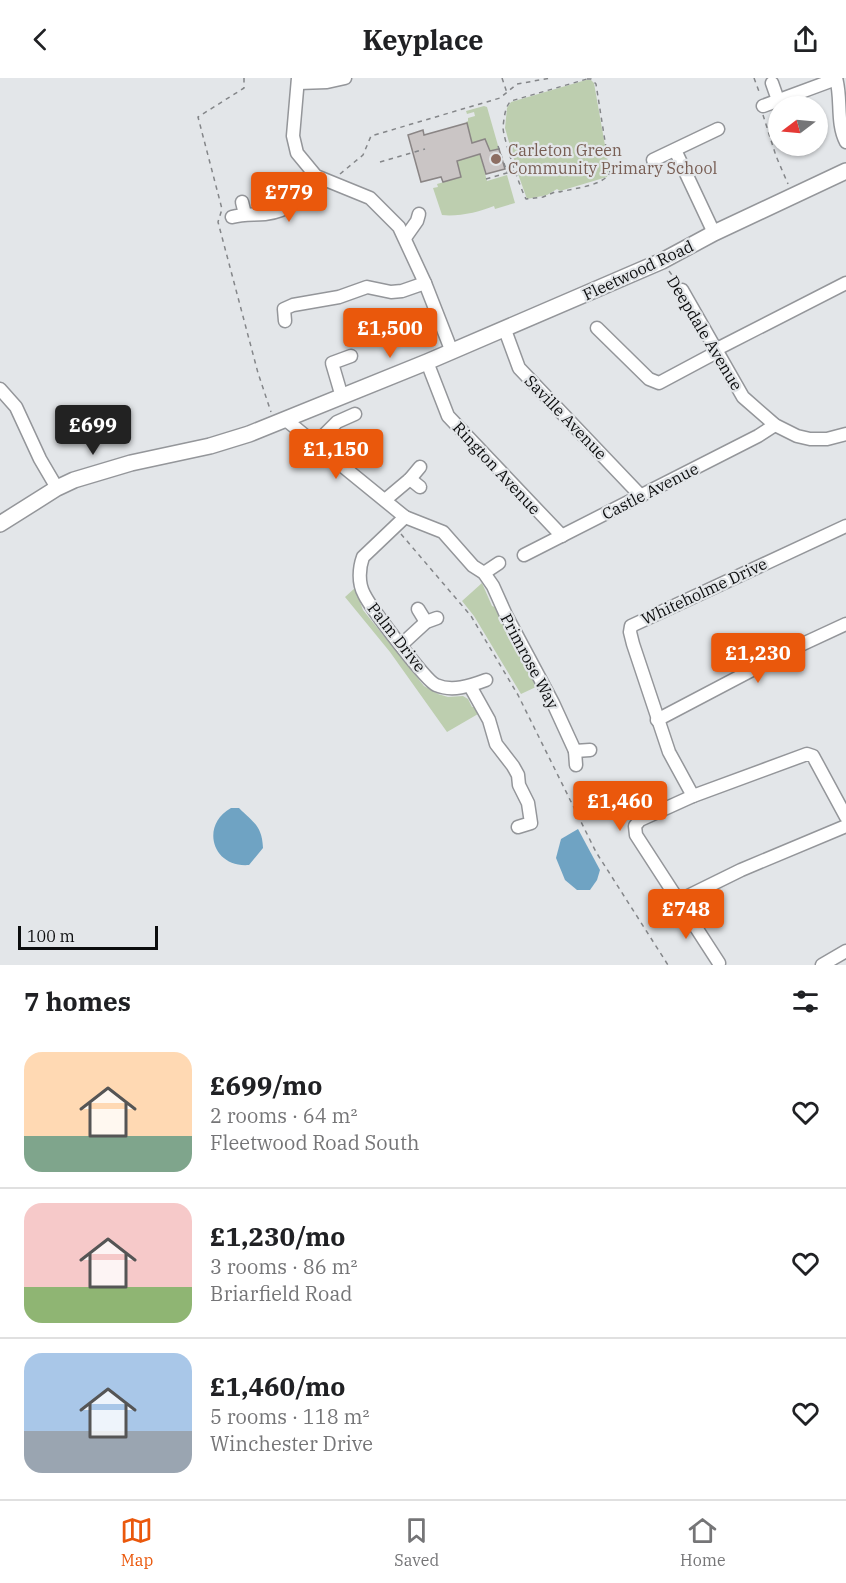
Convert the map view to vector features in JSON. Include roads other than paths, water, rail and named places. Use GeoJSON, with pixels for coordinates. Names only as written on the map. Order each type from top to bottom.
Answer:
{"type":"FeatureCollection","features":[{"type":"Feature","properties":{"kind":"main road","name":"Fleetwood Road"},"geometry":{"type":"LineString","coordinates":[[0,524],[57,488],[90,474],[210,446],[281,422],[505,330],[662,261],[846,171]]}},
{"type":"Feature","properties":{"kind":"street"},"geometry":{"type":"LineString","coordinates":[[345,78],[327,82],[298,81],[293,136],[297,153],[316,176],[370,198],[387,213],[405,238],[426,283],[452,351]]}},
{"type":"Feature","properties":{"kind":"street"},"geometry":{"type":"LineString","coordinates":[[789,96],[836,79],[841,128],[846,142]]}},
{"type":"Feature","properties":{"kind":"street"},"geometry":{"type":"LineString","coordinates":[[772,83],[777,96]]}},
{"type":"Feature","properties":{"kind":"street"},"geometry":{"type":"LineString","coordinates":[[764,105],[768,104]]}},
{"type":"Feature","properties":{"kind":"street"},"geometry":{"type":"LineString","coordinates":[[653,160],[718,129]]}},
{"type":"Feature","properties":{"kind":"street"},"geometry":{"type":"LineString","coordinates":[[675,150],[714,234]]}},
{"type":"Feature","properties":{"kind":"street"},"geometry":{"type":"LineString","coordinates":[[232,217],[244,208],[265,214],[289,208],[300,198],[316,176]]}},
{"type":"Feature","properties":{"kind":"street"},"geometry":{"type":"LineString","coordinates":[[405,238],[419,214]]}},
{"type":"Feature","properties":{"kind":"street"},"geometry":{"type":"LineString","coordinates":[[281,313],[293,305],[339,297],[367,287],[392,292],[426,283]]}},
{"type":"Feature","properties":{"kind":"street"},"geometry":{"type":"LineString","coordinates":[[597,328],[649,380],[659,383],[846,283]]}},
{"type":"Feature","properties":{"kind":"street","name":"Deepdale Avenue"},"geometry":{"type":"LineString","coordinates":[[682,290],[743,397],[775,425],[796,436],[827,439],[846,434]]}},
{"type":"Feature","properties":{"kind":"street","name":"Saville Avenue"},"geometry":{"type":"LineString","coordinates":[[505,330],[519,368],[641,496]]}},
{"type":"Feature","properties":{"kind":"street"},"geometry":{"type":"LineString","coordinates":[[342,397],[332,363],[351,356]]}},
{"type":"Feature","properties":{"kind":"street","name":"Rington Avenue"},"geometry":{"type":"LineString","coordinates":[[427,362],[448,416],[562,536]]}},
{"type":"Feature","properties":{"kind":"street"},"geometry":{"type":"LineString","coordinates":[[0,389],[16,407],[40,459],[57,488]]}},
{"type":"Feature","properties":{"kind":"street"},"geometry":{"type":"LineString","coordinates":[[315,444],[338,422],[355,414]]}},
{"type":"Feature","properties":{"kind":"street","name":"Primrose Way"},"geometry":{"type":"LineString","coordinates":[[281,422],[315,444],[405,517],[443,532],[472,566],[484,573],[493,586],[553,703],[575,751],[576,765]]}},
{"type":"Feature","properties":{"kind":"street","name":"Castle Avenue"},"geometry":{"type":"LineString","coordinates":[[524,555],[775,425]]}},
{"type":"Feature","properties":{"kind":"street"},"geometry":{"type":"LineString","coordinates":[[385,500],[410,479],[420,467]]}},
{"type":"Feature","properties":{"kind":"street"},"geometry":{"type":"LineString","coordinates":[[410,479],[420,487]]}},
{"type":"Feature","properties":{"kind":"street","name":"Palm Drive"},"geometry":{"type":"LineString","coordinates":[[405,517],[363,557],[360,566],[363,592],[401,645],[433,684],[447,688],[470,686],[486,680]]}},
{"type":"Feature","properties":{"kind":"street","name":"Whiteholme Drive"},"geometry":{"type":"LineString","coordinates":[[693,796],[669,752],[657,720],[633,644],[631,626],[846,526]]}},
{"type":"Feature","properties":{"kind":"street"},"geometry":{"type":"LineString","coordinates":[[484,573],[499,563]]}},
{"type":"Feature","properties":{"kind":"street"},"geometry":{"type":"LineString","coordinates":[[401,645],[431,620],[418,609]]}},
{"type":"Feature","properties":{"kind":"street"},"geometry":{"type":"LineString","coordinates":[[657,720],[792,649],[846,624]]}},
{"type":"Feature","properties":{"kind":"street"},"geometry":{"type":"LineString","coordinates":[[470,686],[489,720],[496,744],[518,775],[519,785],[528,803],[534,827],[518,827]]}},
{"type":"Feature","properties":{"kind":"street"},"geometry":{"type":"LineString","coordinates":[[575,751],[590,750]]}},
{"type":"Feature","properties":{"kind":"street"},"geometry":{"type":"LineString","coordinates":[[721,961],[678,901],[636,835],[635,826],[640,820],[693,796],[807,754],[813,756],[846,817]]}},
{"type":"Feature","properties":{"kind":"street"},"geometry":{"type":"LineString","coordinates":[[678,901],[741,870],[846,826]]}},
{"type":"Feature","properties":{"kind":"street"},"geometry":{"type":"LineString","coordinates":[[822,965],[846,951]]}},
{"type":"Feature","properties":{"kind":"water"},"geometry":{"type":"Polygon","coordinates":[[[231,808],[239,808],[256,825],[261,835],[263,848],[249,865],[226,860],[214,844],[213,834],[216,824],[221,815],[231,808]]]}},
{"type":"Feature","properties":{"kind":"water"},"geometry":{"type":"Polygon","coordinates":[[[578,829],[600,870],[590,890],[577,890],[565,880],[556,858],[561,839],[578,829]]]}},
{"type":"Feature","properties":{"kind":"place","name":"Carleton Green Community Primary School"},"geometry":{"type":"Point","coordinates":[496,159]}}]}
